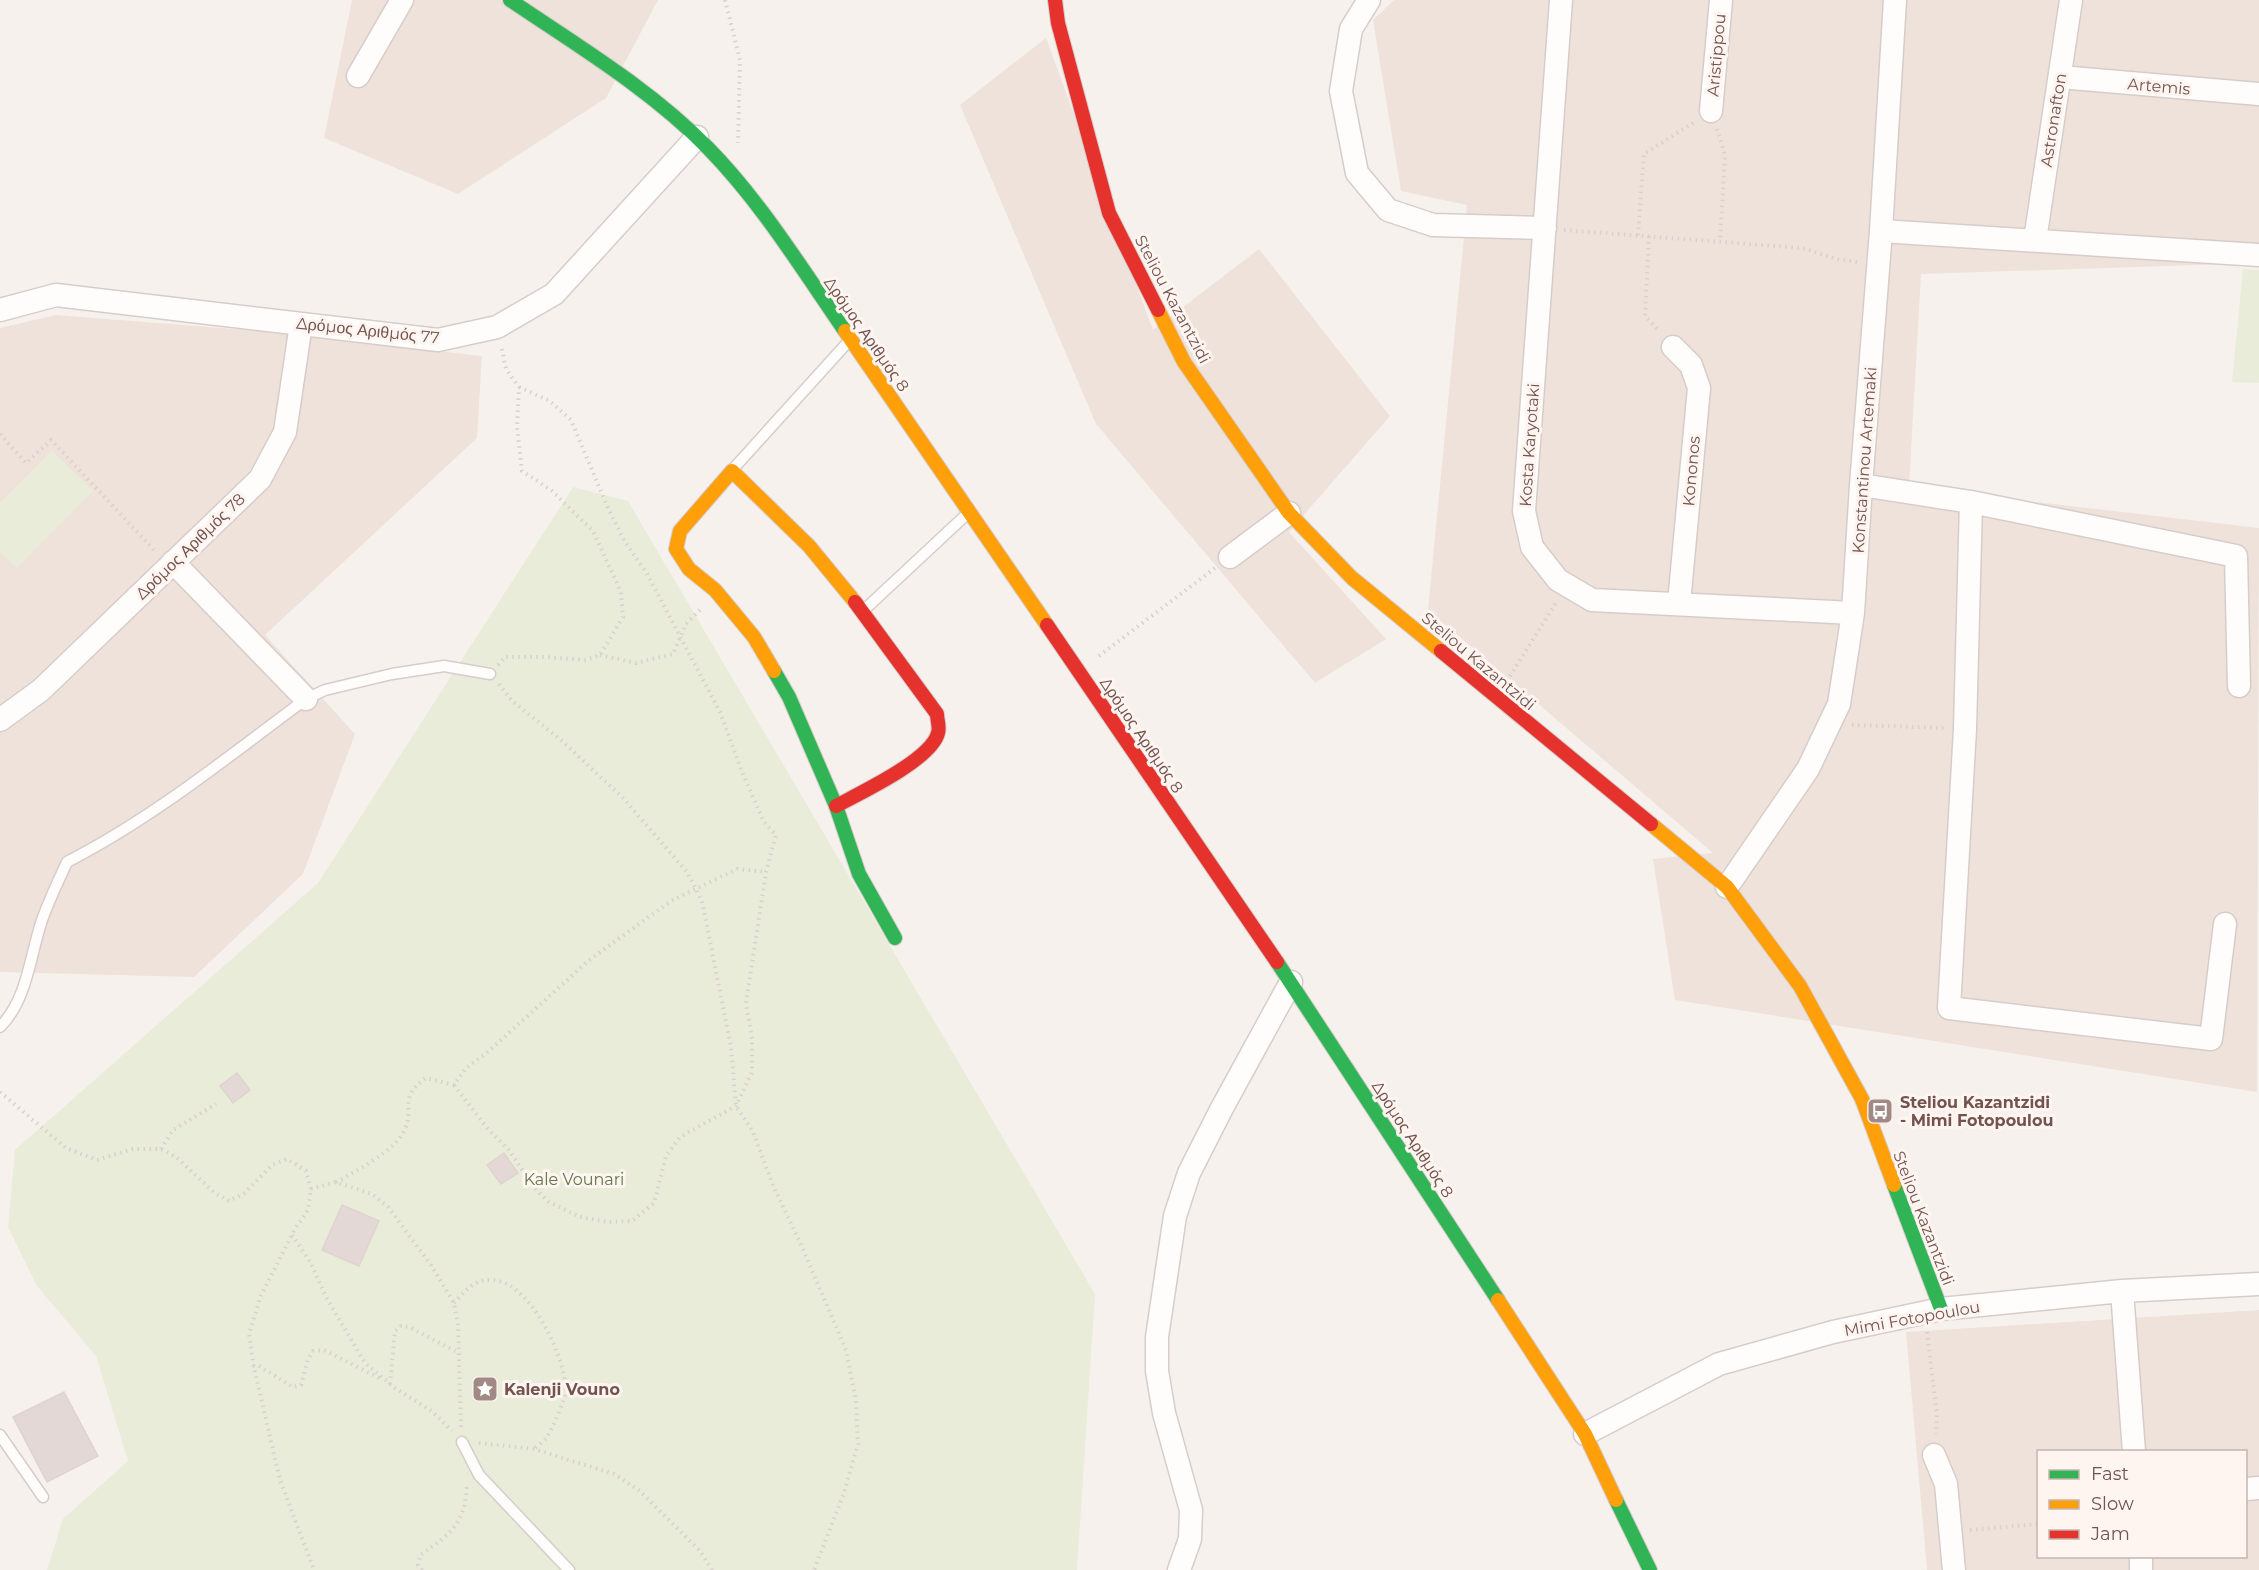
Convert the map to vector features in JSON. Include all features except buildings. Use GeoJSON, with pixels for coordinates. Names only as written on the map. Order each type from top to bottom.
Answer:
{"type":"FeatureCollection","features":[{"type":"Feature","properties":{"kind":"street"},"geometry":{"type":"LineString","coordinates":[[358,76],[402,0]]}},
{"type":"Feature","properties":{"kind":"street","name":"Δρόμος Αριθμός 8"},"geometry":{"type":"LineString","coordinates":[[510,0],[623,75],[697,137],[781,238],[1291,982],[1585,1434],[1650,1570]]}},
{"type":"Feature","properties":{"kind":"street","name":"Steliou Kazantzidi"},"geometry":{"type":"LineString","coordinates":[[1055,0],[1058,23],[1109,213],[1184,362],[1289,513],[1352,578],[1727,887],[1800,986],[1862,1099],[1933,1311]]}},
{"type":"Feature","properties":{"kind":"street"},"geometry":{"type":"LineString","coordinates":[[1369,0],[1351,29],[1341,92],[1357,173],[1388,210],[1433,225],[1545,228]]}},
{"type":"Feature","properties":{"kind":"street","name":"Kosta Karyotaki"},"geometry":{"type":"LineString","coordinates":[[1561,0],[1524,511],[1532,547],[1558,580],[1592,600],[1853,614]]}},
{"type":"Feature","properties":{"kind":"street","name":"Aristippou"},"geometry":{"type":"LineString","coordinates":[[1711,111],[1721,0]]}},
{"type":"Feature","properties":{"kind":"street","name":"Konstantinou Artemaki"},"geometry":{"type":"LineString","coordinates":[[1727,887],[1808,769],[1839,704],[1853,614],[1879,265],[1895,0]]}},
{"type":"Feature","properties":{"kind":"street","name":"Astronafton"},"geometry":{"type":"LineString","coordinates":[[2035,240],[2071,0]]}},
{"type":"Feature","properties":{"kind":"street","name":"Artemis"},"geometry":{"type":"LineString","coordinates":[[2060,77],[2259,94]]}},
{"type":"Feature","properties":{"kind":"street","name":"Δρόμος Αριθμός 77"},"geometry":{"type":"LineString","coordinates":[[0,310],[56,295],[438,340],[497,327],[554,294],[697,137]]}},
{"type":"Feature","properties":{"kind":"street"},"geometry":{"type":"LineString","coordinates":[[1881,231],[2259,255]]}},
{"type":"Feature","properties":{"kind":"street","name":"Δρόμος Αριθμός 78"},"geometry":{"type":"LineString","coordinates":[[0,720],[41,690],[260,479],[285,432],[301,324]]}},
{"type":"Feature","properties":{"kind":"street","name":"Kononos"},"geometry":{"type":"LineString","coordinates":[[1673,347],[1691,365],[1699,388],[1679,603]]}},
{"type":"Feature","properties":{"kind":"street"},"geometry":{"type":"LineString","coordinates":[[836,806],[909,764],[929,748],[938,733],[937,714],[863,611],[809,546],[732,471],[680,531],[676,549],[689,569],[715,590],[754,637],[783,687],[836,806],[859,874],[895,938]]}},
{"type":"Feature","properties":{"kind":"street"},"geometry":{"type":"LineString","coordinates":[[1861,484],[1971,502],[2236,556],[2239,686]]}},
{"type":"Feature","properties":{"kind":"street"},"geometry":{"type":"LineString","coordinates":[[1971,502],[1965,729],[1949,1008],[2211,1039],[2225,924]]}},
{"type":"Feature","properties":{"kind":"street"},"geometry":{"type":"LineString","coordinates":[[1230,557],[1289,513]]}},
{"type":"Feature","properties":{"kind":"street"},"geometry":{"type":"LineString","coordinates":[[171,564],[306,699]]}},
{"type":"Feature","properties":{"kind":"street"},"geometry":{"type":"LineString","coordinates":[[1179,1570],[1190,1539],[1191,1510],[1164,1413],[1156,1371],[1156,1337],[1174,1216],[1189,1173],[1291,982]]}},
{"type":"Feature","properties":{"kind":"street","name":"Mimi Fotopoulou"},"geometry":{"type":"LineString","coordinates":[[1585,1434],[1719,1364],[1833,1332],[1933,1311],[2122,1291],[2259,1284]]}},
{"type":"Feature","properties":{"kind":"street"},"geometry":{"type":"LineString","coordinates":[[2122,1291],[2134,1450]]}},
{"type":"Feature","properties":{"kind":"street"},"geometry":{"type":"LineString","coordinates":[[1935,1455],[1946,1484],[1954,1570]]}},
{"type":"Feature","properties":{"kind":"lane"},"geometry":{"type":"LineString","coordinates":[[732,471],[851,340]]}},
{"type":"Feature","properties":{"kind":"lane"},"geometry":{"type":"LineString","coordinates":[[863,611],[969,512]]}},
{"type":"Feature","properties":{"kind":"lane"},"geometry":{"type":"LineString","coordinates":[[0,1027],[9,1018],[25,982],[42,922],[67,862],[109,840],[182,791],[306,699],[325,690],[392,674],[444,666],[490,674]]}},
{"type":"Feature","properties":{"kind":"lane"},"geometry":{"type":"LineString","coordinates":[[0,1435],[43,1497]]}},
{"type":"Feature","properties":{"kind":"lane"},"geometry":{"type":"LineString","coordinates":[[462,1442],[479,1475],[569,1570]]}},
{"type":"Feature","properties":{"kind":"path"},"geometry":{"type":"LineString","coordinates":[[725,0],[740,60],[738,149]]}},
{"type":"Feature","properties":{"kind":"path"},"geometry":{"type":"LineString","coordinates":[[1638,236],[1644,154],[1711,111],[1725,155],[1720,242]]}},
{"type":"Feature","properties":{"kind":"path"},"geometry":{"type":"LineString","coordinates":[[1545,228],[1802,248],[1837,259],[1879,265]]}},
{"type":"Feature","properties":{"kind":"path"},"geometry":{"type":"LineString","coordinates":[[1649,236],[1645,316],[1673,347]]}},
{"type":"Feature","properties":{"kind":"path"},"geometry":{"type":"LineString","coordinates":[[311,1189],[336,1182],[393,1145],[404,1132],[409,1115],[407,1101],[414,1086],[426,1078],[454,1085],[487,1128],[509,1150],[534,1188],[549,1202],[580,1217],[608,1222],[632,1221],[654,1203],[666,1156],[680,1137],[736,1106],[752,1072],[752,1039],[746,1003],[766,872],[776,835],[764,822],[742,772],[720,712],[646,572],[625,542],[571,420],[550,401],[519,387],[506,369],[497,327]]}},
{"type":"Feature","properties":{"kind":"path"},"geometry":{"type":"LineString","coordinates":[[519,387],[517,427],[522,471],[551,490],[592,531],[621,592],[623,617],[600,655]]}},
{"type":"Feature","properties":{"kind":"path"},"geometry":{"type":"LineString","coordinates":[[0,434],[26,463],[51,440],[171,564]]}},
{"type":"Feature","properties":{"kind":"path"},"geometry":{"type":"LineString","coordinates":[[1079,671],[1230,557]]}},
{"type":"Feature","properties":{"kind":"path"},"geometry":{"type":"LineString","coordinates":[[1496,697],[1566,585]]}},
{"type":"Feature","properties":{"kind":"path"},"geometry":{"type":"LineString","coordinates":[[715,590],[686,624],[673,654],[636,663],[600,655],[585,660],[505,657],[490,674],[512,701],[562,741],[623,798],[687,872],[702,901],[731,1047],[736,1106],[753,1132],[774,1188],[846,1350],[856,1401],[858,1444],[844,1493],[814,1570]]}},
{"type":"Feature","properties":{"kind":"path"},"geometry":{"type":"LineString","coordinates":[[1830,724],[1965,729]]}},
{"type":"Feature","properties":{"kind":"path"},"geometry":{"type":"LineString","coordinates":[[454,1085],[466,1068],[489,1051],[588,961],[671,901],[737,869],[766,872]]}},
{"type":"Feature","properties":{"kind":"path"},"geometry":{"type":"LineString","coordinates":[[0,1092],[66,1148],[97,1160],[133,1149],[161,1149],[176,1157],[214,1193],[229,1201],[245,1193],[272,1165],[287,1159],[306,1171],[311,1189],[308,1210],[292,1235],[261,1295],[249,1334],[280,1480],[314,1570]]}},
{"type":"Feature","properties":{"kind":"path"},"geometry":{"type":"LineString","coordinates":[[161,1149],[174,1130],[216,1104]]}},
{"type":"Feature","properties":{"kind":"path"},"geometry":{"type":"LineString","coordinates":[[336,1182],[372,1194],[388,1207],[431,1265],[454,1303],[459,1353],[462,1442]]}},
{"type":"Feature","properties":{"kind":"path"},"geometry":{"type":"LineString","coordinates":[[292,1235],[311,1263],[326,1297],[364,1363],[433,1412],[462,1442],[534,1449],[614,1474],[640,1491],[700,1551],[712,1570]]}},
{"type":"Feature","properties":{"kind":"path"},"geometry":{"type":"LineString","coordinates":[[454,1303],[471,1285],[491,1280],[510,1284],[538,1313],[560,1357],[566,1393],[547,1438],[534,1449]]}},
{"type":"Feature","properties":{"kind":"path"},"geometry":{"type":"LineString","coordinates":[[1933,1311],[1937,1415],[1935,1455]]}},
{"type":"Feature","properties":{"kind":"path"},"geometry":{"type":"LineString","coordinates":[[391,1384],[394,1331],[400,1326],[409,1327],[459,1353]]}},
{"type":"Feature","properties":{"kind":"path"},"geometry":{"type":"LineString","coordinates":[[254,1366],[259,1366],[293,1387],[301,1385],[308,1359],[313,1351],[324,1350],[391,1384]]}},
{"type":"Feature","properties":{"kind":"path"},"geometry":{"type":"LineString","coordinates":[[422,1570],[418,1565],[420,1555],[444,1539],[459,1521],[466,1503],[468,1480],[473,1464]]}},
{"type":"Feature","properties":{"kind":"path"},"geometry":{"type":"LineString","coordinates":[[1950,1532],[2037,1524]]}},
{"type":"Feature","properties":{"kind":"shaded area"},"geometry":{"type":"Polygon","coordinates":[[[352,0],[658,0],[606,98],[458,194],[324,138],[352,0]]]}},
{"type":"Feature","properties":{"kind":"shaded area"},"geometry":{"type":"Polygon","coordinates":[[[1394,0],[2259,0],[2259,263],[1921,274],[1909,487],[2259,528],[2257,1092],[1675,1000],[1653,859],[1713,853],[1428,610],[1467,205],[1401,191],[1373,20],[1394,0]]]}},
{"type":"Feature","properties":{"kind":"shaded area"},"geometry":{"type":"Polygon","coordinates":[[[1046,38],[1153,330],[1259,249],[1390,416],[1289,532],[1386,639],[1315,683],[1096,424],[960,105],[1046,38]]]}},
{"type":"Feature","properties":{"kind":"shaded area"},"geometry":{"type":"Polygon","coordinates":[[[56,315],[259,331],[482,356],[477,438],[265,635],[355,734],[303,874],[194,977],[0,972],[0,328],[56,315]]]}},
{"type":"Feature","properties":{"kind":"shaded area"},"geometry":{"type":"Polygon","coordinates":[[[2259,1310],[2259,1570],[1927,1570],[1906,1332],[2259,1310]]]}},
{"type":"Feature","properties":{"kind":"green space"},"geometry":{"type":"Polygon","coordinates":[[[2243,269],[2259,270],[2259,383],[2232,382],[2243,269]]]}},
{"type":"Feature","properties":{"kind":"green space"},"geometry":{"type":"Polygon","coordinates":[[[52,451],[93,491],[17,568],[0,552],[0,503],[52,451]]]}},
{"type":"Feature","properties":{"kind":"green space","name":"Kale Vounari"},"geometry":{"type":"Polygon","coordinates":[[[573,487],[628,501],[1095,1294],[1077,1570],[47,1570],[63,1519],[128,1461],[96,1356],[37,1286],[8,1227],[15,1150],[318,883],[573,487]]]}},
{"type":"Feature","properties":{"kind":"traffic: fast"},"geometry":{"type":"LineString","coordinates":[[510,0],[638,87],[708,148],[763,213],[845,331]]}},
{"type":"Feature","properties":{"kind":"traffic: fast"},"geometry":{"type":"LineString","coordinates":[[774,671],[789,697],[836,806],[859,874],[895,938]]}},
{"type":"Feature","properties":{"kind":"traffic: fast"},"geometry":{"type":"LineString","coordinates":[[1277,962],[1498,1300]]}},
{"type":"Feature","properties":{"kind":"traffic: fast"},"geometry":{"type":"LineString","coordinates":[[1894,1185],[1941,1309]]}},
{"type":"Feature","properties":{"kind":"traffic: fast"},"geometry":{"type":"LineString","coordinates":[[1616,1500],[1650,1570]]}},
{"type":"Feature","properties":{"kind":"traffic: slow"},"geometry":{"type":"LineString","coordinates":[[1158,310],[1184,362],[1289,513],[1352,578],[1441,651]]}},
{"type":"Feature","properties":{"kind":"traffic: slow"},"geometry":{"type":"LineString","coordinates":[[845,331],[1047,625]]}},
{"type":"Feature","properties":{"kind":"traffic: slow"},"geometry":{"type":"LineString","coordinates":[[774,671],[754,637],[715,590],[689,569],[676,549],[680,531],[732,471],[809,546],[855,602]]}},
{"type":"Feature","properties":{"kind":"traffic: slow"},"geometry":{"type":"LineString","coordinates":[[1651,824],[1727,887],[1800,986],[1862,1099],[1894,1185]]}},
{"type":"Feature","properties":{"kind":"traffic: slow"},"geometry":{"type":"LineString","coordinates":[[1498,1300],[1585,1434],[1616,1500]]}},
{"type":"Feature","properties":{"kind":"traffic: jam"},"geometry":{"type":"LineString","coordinates":[[1055,0],[1058,23],[1109,213],[1158,310]]}},
{"type":"Feature","properties":{"kind":"traffic: jam"},"geometry":{"type":"LineString","coordinates":[[836,806],[909,765],[933,743],[939,731],[937,714],[855,602]]}},
{"type":"Feature","properties":{"kind":"traffic: jam"},"geometry":{"type":"LineString","coordinates":[[1047,625],[1277,962]]}},
{"type":"Feature","properties":{"kind":"traffic: jam"},"geometry":{"type":"LineString","coordinates":[[1441,651],[1651,824]]}},
{"type":"Feature","properties":{"kind":"place","name":"Steliou Kazantzidi - Mimi Fotopoulou"},"geometry":{"type":"Point","coordinates":[1880,1111]}},
{"type":"Feature","properties":{"kind":"place","name":"Kalenji Vouno"},"geometry":{"type":"Point","coordinates":[485,1389]}}]}
